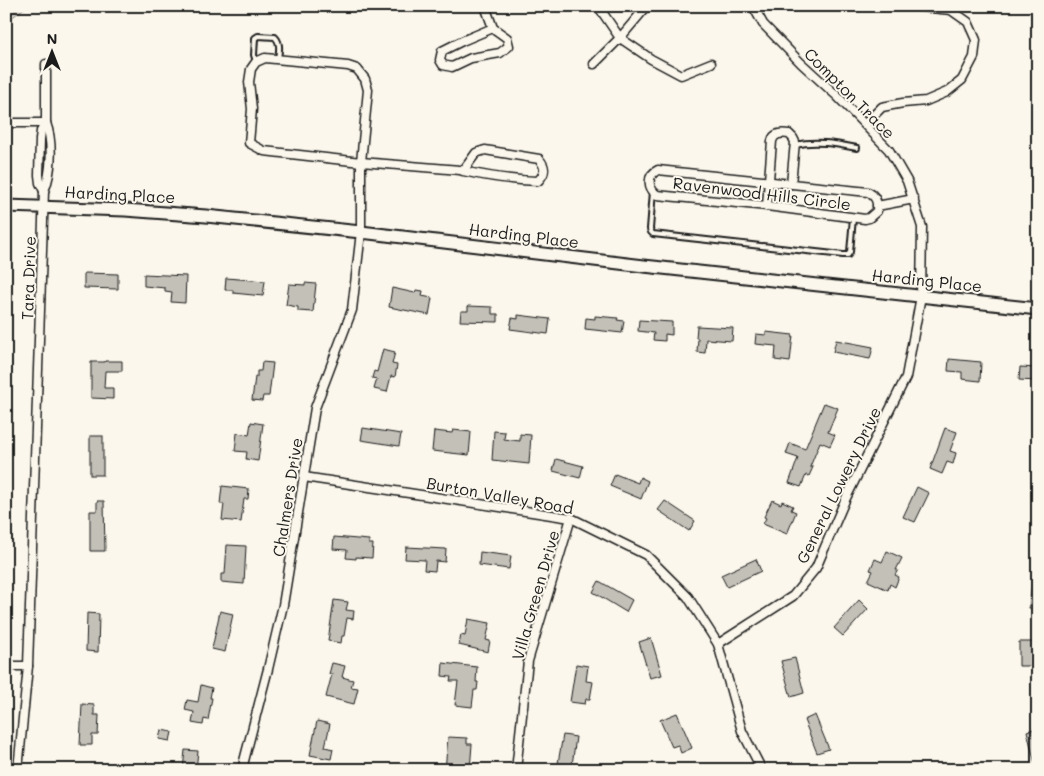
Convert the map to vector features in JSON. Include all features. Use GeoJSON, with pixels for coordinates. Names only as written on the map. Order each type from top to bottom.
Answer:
{"type":"FeatureCollection","features":[{"type":"Feature","properties":{"kind":"main road","name":"Harding Place"},"geometry":{"type":"LineString","coordinates":[[6,206],[168,213],[361,232],[671,269],[1038,309]]}},
{"type":"Feature","properties":{"kind":"street"},"geometry":{"type":"LineString","coordinates":[[485,6],[493,28],[507,38],[509,46],[502,52],[471,58],[452,67],[443,65],[440,60],[442,51],[493,28]]}},
{"type":"Feature","properties":{"kind":"street"},"geometry":{"type":"LineString","coordinates":[[598,6],[620,38],[651,59],[681,75],[711,63]]}},
{"type":"Feature","properties":{"kind":"street"},"geometry":{"type":"LineString","coordinates":[[594,64],[620,38],[647,6]]}},
{"type":"Feature","properties":{"kind":"street","name":"Compton Trace"},"geometry":{"type":"LineString","coordinates":[[753,6],[763,24],[889,150],[907,181],[922,227],[921,296]]}},
{"type":"Feature","properties":{"kind":"street"},"geometry":{"type":"LineString","coordinates":[[865,124],[882,107],[926,101],[947,92],[962,80],[974,57],[976,40],[968,22],[951,10],[910,6]]}},
{"type":"Feature","properties":{"kind":"street"},"geometry":{"type":"LineString","coordinates":[[278,60],[265,58],[256,62],[251,69],[249,82],[252,109],[249,143],[264,151],[463,171],[504,179],[538,181],[542,177],[544,164],[539,159],[485,150],[476,153],[463,171]]}},
{"type":"Feature","properties":{"kind":"street","name":"Chalmers Drive"},"geometry":{"type":"LineString","coordinates":[[243,770],[283,606],[315,408],[352,310],[361,232],[360,162],[368,90],[365,79],[357,69],[348,66],[278,60]]}},
{"type":"Feature","properties":{"kind":"street","name":"Tara Drive"},"geometry":{"type":"LineString","coordinates":[[18,770],[28,666],[44,207],[44,191],[40,183],[40,139],[46,123],[46,64]]}},
{"type":"Feature","properties":{"kind":"street"},"geometry":{"type":"LineString","coordinates":[[6,123],[46,123]]}},
{"type":"Feature","properties":{"kind":"street"},"geometry":{"type":"LineString","coordinates":[[767,206],[772,141],[773,137],[777,134],[789,134],[795,142],[791,184]]}},
{"type":"Feature","properties":{"kind":"street","name":"Ravenwood Hills Circle"},"geometry":{"type":"LineString","coordinates":[[658,170],[791,184],[868,192],[877,201],[877,211],[869,218],[864,219],[767,206],[657,195],[653,192],[650,184],[651,176],[658,170]]}},
{"type":"Feature","properties":{"kind":"street","name":"Ravenwood Hills Circle"},"geometry":{"type":"LineString","coordinates":[[878,206],[914,199]]}},
{"type":"Feature","properties":{"kind":"street","name":"General Lowery Drive"},"geometry":{"type":"LineString","coordinates":[[718,644],[792,596],[816,568],[846,498],[906,377],[921,296]]}},
{"type":"Feature","properties":{"kind":"street","name":"Burton Valley Road"},"geometry":{"type":"LineString","coordinates":[[304,477],[571,518],[646,555],[688,597],[718,644],[742,731],[762,770]]}},
{"type":"Feature","properties":{"kind":"street","name":"Villa Green Drive"},"geometry":{"type":"LineString","coordinates":[[516,770],[528,661],[571,518]]}},
{"type":"Feature","properties":{"kind":"street"},"geometry":{"type":"LineString","coordinates":[[6,666],[28,666]]}},
{"type":"Feature","properties":{"kind":"lane"},"geometry":{"type":"LineString","coordinates":[[256,62],[254,55],[255,38],[258,36],[275,37],[279,43],[278,60]]}},
{"type":"Feature","properties":{"kind":"lane"},"geometry":{"type":"LineString","coordinates":[[795,146],[819,143],[857,148]]}},
{"type":"Feature","properties":{"kind":"lane"},"geometry":{"type":"LineString","coordinates":[[653,192],[650,228],[650,232],[653,234],[848,255],[850,252],[853,218]]}},
{"type":"Feature","properties":{"kind":"shaded area"},"geometry":{"type":"Polygon","coordinates":[[[6,6],[27,6],[6,22],[6,6]]]}},
{"type":"Feature","properties":{"kind":"building"},"geometry":{"type":"Polygon","coordinates":[[[84,273],[118,274],[118,289],[84,288],[84,273]]]}},
{"type":"Feature","properties":{"kind":"building"},"geometry":{"type":"Polygon","coordinates":[[[144,274],[186,276],[185,303],[171,302],[172,292],[165,291],[165,288],[144,286],[144,274]]]}},
{"type":"Feature","properties":{"kind":"building"},"geometry":{"type":"Polygon","coordinates":[[[226,278],[265,281],[263,296],[233,293],[233,290],[225,290],[226,278]]]}},
{"type":"Feature","properties":{"kind":"building"},"geometry":{"type":"Polygon","coordinates":[[[305,283],[316,284],[313,312],[298,311],[298,307],[286,305],[289,284],[305,285],[305,283]]]}},
{"type":"Feature","properties":{"kind":"building"},"geometry":{"type":"Polygon","coordinates":[[[392,288],[415,293],[416,290],[423,291],[422,296],[432,298],[429,315],[389,307],[392,288]]]}},
{"type":"Feature","properties":{"kind":"building"},"geometry":{"type":"Polygon","coordinates":[[[468,306],[492,307],[492,314],[498,314],[498,322],[460,321],[461,311],[468,311],[468,306]]]}},
{"type":"Feature","properties":{"kind":"building"},"geometry":{"type":"Polygon","coordinates":[[[518,315],[550,319],[548,334],[510,329],[512,318],[518,319],[518,315]]]}},
{"type":"Feature","properties":{"kind":"building"},"geometry":{"type":"Polygon","coordinates":[[[595,316],[618,318],[617,320],[624,321],[622,333],[585,329],[586,318],[595,319],[595,316]]]}},
{"type":"Feature","properties":{"kind":"building"},"geometry":{"type":"Polygon","coordinates":[[[639,320],[672,322],[672,335],[665,334],[665,341],[653,340],[654,333],[638,331],[639,320]]]}},
{"type":"Feature","properties":{"kind":"building"},"geometry":{"type":"Polygon","coordinates":[[[697,326],[733,328],[732,341],[706,339],[705,353],[697,352],[697,326]]]}},
{"type":"Feature","properties":{"kind":"building"},"geometry":{"type":"Polygon","coordinates":[[[766,332],[793,335],[790,362],[775,360],[776,346],[755,344],[756,334],[766,335],[766,332]]]}},
{"type":"Feature","properties":{"kind":"building"},"geometry":{"type":"Polygon","coordinates":[[[836,340],[873,347],[870,359],[833,352],[836,340]]]}},
{"type":"Feature","properties":{"kind":"building"},"geometry":{"type":"Polygon","coordinates":[[[383,349],[395,352],[392,364],[397,365],[395,377],[391,376],[387,392],[374,389],[377,379],[372,378],[374,371],[377,372],[383,349]]]}},
{"type":"Feature","properties":{"kind":"building"},"geometry":{"type":"Polygon","coordinates":[[[949,359],[981,362],[980,381],[962,379],[962,372],[948,371],[949,359]]]}},
{"type":"Feature","properties":{"kind":"building"},"geometry":{"type":"Polygon","coordinates":[[[122,361],[122,371],[105,371],[104,388],[113,388],[113,399],[91,398],[91,362],[122,361]]]}},
{"type":"Feature","properties":{"kind":"building"},"geometry":{"type":"Polygon","coordinates":[[[262,362],[273,363],[269,396],[263,396],[262,401],[252,400],[255,377],[257,377],[257,371],[261,371],[262,362]]]}},
{"type":"Feature","properties":{"kind":"building"},"geometry":{"type":"Polygon","coordinates":[[[1020,367],[1038,368],[1038,381],[1019,380],[1020,367]]]}},
{"type":"Feature","properties":{"kind":"building"},"geometry":{"type":"Polygon","coordinates":[[[824,403],[838,408],[828,432],[835,435],[830,446],[820,442],[810,467],[813,467],[809,476],[806,475],[801,487],[789,483],[798,458],[786,454],[790,443],[805,449],[824,403]]]}},
{"type":"Feature","properties":{"kind":"building"},"geometry":{"type":"Polygon","coordinates":[[[251,422],[263,424],[258,461],[246,459],[247,452],[235,451],[237,433],[249,435],[251,422]]]}},
{"type":"Feature","properties":{"kind":"building"},"geometry":{"type":"Polygon","coordinates":[[[363,428],[401,434],[399,446],[361,440],[363,428]]]}},
{"type":"Feature","properties":{"kind":"building"},"geometry":{"type":"Polygon","coordinates":[[[945,428],[957,432],[950,451],[956,453],[953,464],[947,462],[942,474],[930,469],[945,428]]]}},
{"type":"Feature","properties":{"kind":"building"},"geometry":{"type":"Polygon","coordinates":[[[453,430],[471,432],[469,455],[432,451],[434,431],[452,433],[453,430]]]}},
{"type":"Feature","properties":{"kind":"building"},"geometry":{"type":"Polygon","coordinates":[[[494,431],[505,432],[504,439],[520,441],[520,434],[531,435],[529,464],[492,460],[494,431]]]}},
{"type":"Feature","properties":{"kind":"building"},"geometry":{"type":"Polygon","coordinates":[[[90,436],[103,436],[103,475],[90,475],[90,436]]]}},
{"type":"Feature","properties":{"kind":"building"},"geometry":{"type":"Polygon","coordinates":[[[556,459],[583,466],[580,478],[553,471],[556,459]]]}},
{"type":"Feature","properties":{"kind":"building"},"geometry":{"type":"Polygon","coordinates":[[[615,474],[638,483],[640,477],[648,481],[641,499],[610,486],[615,474]]]}},
{"type":"Feature","properties":{"kind":"building"},"geometry":{"type":"Polygon","coordinates":[[[222,486],[249,489],[248,499],[244,499],[241,522],[222,520],[224,504],[220,504],[222,486]]]}},
{"type":"Feature","properties":{"kind":"building"},"geometry":{"type":"Polygon","coordinates":[[[917,487],[929,493],[915,522],[903,517],[917,487]]]}},
{"type":"Feature","properties":{"kind":"building"},"geometry":{"type":"Polygon","coordinates":[[[772,500],[781,504],[782,501],[793,506],[791,510],[796,512],[787,534],[763,524],[766,518],[764,517],[772,500]]]}},
{"type":"Feature","properties":{"kind":"building"},"geometry":{"type":"Polygon","coordinates":[[[97,501],[104,501],[105,551],[90,551],[90,511],[97,511],[97,501]]]}},
{"type":"Feature","properties":{"kind":"building"},"geometry":{"type":"Polygon","coordinates":[[[665,501],[695,521],[689,531],[658,510],[665,501]]]}},
{"type":"Feature","properties":{"kind":"building"},"geometry":{"type":"Polygon","coordinates":[[[334,537],[369,540],[369,544],[373,544],[372,558],[346,558],[347,550],[333,549],[334,537]]]}},
{"type":"Feature","properties":{"kind":"building"},"geometry":{"type":"Polygon","coordinates":[[[227,545],[246,546],[244,584],[221,582],[221,574],[225,574],[227,545]]]}},
{"type":"Feature","properties":{"kind":"building"},"geometry":{"type":"Polygon","coordinates":[[[406,547],[446,549],[445,562],[436,561],[435,571],[424,570],[425,560],[405,559],[406,547]]]}},
{"type":"Feature","properties":{"kind":"building"},"geometry":{"type":"Polygon","coordinates":[[[887,551],[902,558],[896,570],[898,570],[895,575],[899,577],[895,587],[890,584],[888,590],[868,581],[873,571],[870,570],[875,559],[882,562],[887,551]]]}},
{"type":"Feature","properties":{"kind":"building"},"geometry":{"type":"Polygon","coordinates":[[[480,552],[511,556],[509,569],[479,565],[480,552]]]}},
{"type":"Feature","properties":{"kind":"building"},"geometry":{"type":"Polygon","coordinates":[[[756,559],[761,571],[727,587],[721,575],[756,559]]]}},
{"type":"Feature","properties":{"kind":"building"},"geometry":{"type":"Polygon","coordinates":[[[1033,574],[1038,574],[1038,609],[1029,608],[1033,574]]]}},
{"type":"Feature","properties":{"kind":"building"},"geometry":{"type":"Polygon","coordinates":[[[599,581],[632,600],[626,612],[593,592],[599,581]]]}},
{"type":"Feature","properties":{"kind":"building"},"geometry":{"type":"Polygon","coordinates":[[[334,600],[348,602],[346,610],[354,611],[353,619],[347,618],[341,643],[328,641],[334,600]]]}},
{"type":"Feature","properties":{"kind":"building"},"geometry":{"type":"Polygon","coordinates":[[[859,600],[868,609],[843,636],[834,628],[859,600]]]}},
{"type":"Feature","properties":{"kind":"building"},"geometry":{"type":"Polygon","coordinates":[[[220,611],[233,614],[225,652],[212,649],[220,611]]]}},
{"type":"Feature","properties":{"kind":"building"},"geometry":{"type":"Polygon","coordinates":[[[87,613],[99,614],[98,652],[86,651],[87,613]]]}},
{"type":"Feature","properties":{"kind":"building"},"geometry":{"type":"Polygon","coordinates":[[[468,619],[490,623],[486,640],[490,641],[488,652],[459,645],[461,635],[465,636],[468,619]]]}},
{"type":"Feature","properties":{"kind":"building"},"geometry":{"type":"Polygon","coordinates":[[[651,638],[662,675],[650,678],[639,642],[651,638]]]}},
{"type":"Feature","properties":{"kind":"building"},"geometry":{"type":"Polygon","coordinates":[[[1019,642],[1034,642],[1035,653],[1038,653],[1038,666],[1019,666],[1019,642]]]}},
{"type":"Feature","properties":{"kind":"building"},"geometry":{"type":"Polygon","coordinates":[[[795,658],[804,693],[791,697],[781,661],[795,658]]]}},
{"type":"Feature","properties":{"kind":"building"},"geometry":{"type":"Polygon","coordinates":[[[332,663],[345,666],[342,677],[353,680],[351,687],[358,688],[354,704],[326,697],[332,674],[329,674],[332,663]]]}},
{"type":"Feature","properties":{"kind":"building"},"geometry":{"type":"Polygon","coordinates":[[[443,663],[477,667],[477,690],[474,690],[472,707],[455,705],[458,681],[450,681],[451,677],[442,676],[443,663]]]}},
{"type":"Feature","properties":{"kind":"building"},"geometry":{"type":"Polygon","coordinates":[[[576,664],[588,666],[586,681],[593,682],[590,699],[586,699],[585,704],[570,702],[576,664]]]}},
{"type":"Feature","properties":{"kind":"building"},"geometry":{"type":"Polygon","coordinates":[[[201,685],[212,688],[208,720],[204,719],[203,725],[192,723],[194,712],[185,710],[187,700],[198,702],[201,685]]]}},
{"type":"Feature","properties":{"kind":"building"},"geometry":{"type":"Polygon","coordinates":[[[82,704],[94,705],[94,715],[99,715],[98,735],[92,735],[92,745],[80,745],[82,704]]]}},
{"type":"Feature","properties":{"kind":"building"},"geometry":{"type":"Polygon","coordinates":[[[677,713],[692,748],[681,753],[678,745],[672,747],[660,720],[677,713]]]}},
{"type":"Feature","properties":{"kind":"building"},"geometry":{"type":"Polygon","coordinates":[[[815,715],[829,749],[817,753],[804,720],[815,715]]]}},
{"type":"Feature","properties":{"kind":"building"},"geometry":{"type":"Polygon","coordinates":[[[317,721],[330,724],[325,747],[333,749],[331,759],[310,755],[317,721]]]}},
{"type":"Feature","properties":{"kind":"building"},"geometry":{"type":"Polygon","coordinates":[[[1038,728],[1038,764],[1035,764],[1027,731],[1038,728]]]}},
{"type":"Feature","properties":{"kind":"building"},"geometry":{"type":"Polygon","coordinates":[[[161,730],[172,732],[170,741],[159,739],[161,730]]]}},
{"type":"Feature","properties":{"kind":"building"},"geometry":{"type":"Polygon","coordinates":[[[563,735],[576,737],[572,765],[558,763],[563,735]]]}},
{"type":"Feature","properties":{"kind":"building"},"geometry":{"type":"Polygon","coordinates":[[[448,737],[467,738],[467,744],[472,744],[470,770],[445,770],[448,737]]]}},
{"type":"Feature","properties":{"kind":"building"},"geometry":{"type":"Polygon","coordinates":[[[185,750],[198,751],[196,770],[183,770],[185,750]]]}}]}
